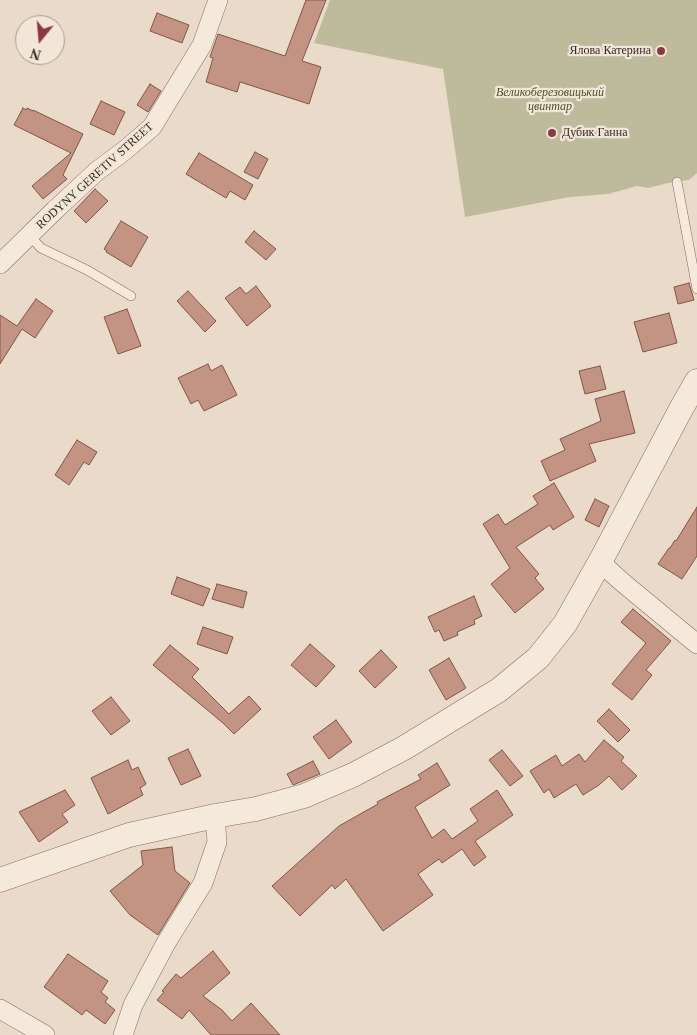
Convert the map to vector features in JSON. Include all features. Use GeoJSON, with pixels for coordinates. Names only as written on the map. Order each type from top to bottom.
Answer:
{"type":"FeatureCollection","features":[{"type":"Feature","properties":{"kind":"street","name":"RODYNY GERETIV STREET"},"geometry":{"type":"LineString","coordinates":[[0,264],[97,171],[152,127],[202,45],[218,0]]}},
{"type":"Feature","properties":{"kind":"street"},"geometry":{"type":"LineString","coordinates":[[0,880],[128,835],[256,809],[304,796],[353,775],[404,748],[499,690],[538,658],[565,624],[697,381]]}},
{"type":"Feature","properties":{"kind":"street"},"geometry":{"type":"LineString","coordinates":[[600,562],[697,644]]}},
{"type":"Feature","properties":{"kind":"street"},"geometry":{"type":"LineString","coordinates":[[123,1035],[138,996],[166,943],[203,884],[217,842],[215,816]]}},
{"type":"Feature","properties":{"kind":"street"},"geometry":{"type":"LineString","coordinates":[[0,1009],[45,1035]]}},
{"type":"Feature","properties":{"kind":"lane"},"geometry":{"type":"LineString","coordinates":[[677,182],[697,289]]}},
{"type":"Feature","properties":{"kind":"lane"},"geometry":{"type":"LineString","coordinates":[[29,235],[40,248],[87,270],[131,296]]}},
{"type":"Feature","properties":{"kind":"green space","name":"Великоберезовицький цвинтар"},"geometry":{"type":"Polygon","coordinates":[[[330,0],[697,0],[697,173],[689,180],[648,188],[637,186],[608,194],[570,197],[465,217],[443,69],[314,43],[330,0]]]}},
{"type":"Feature","properties":{"kind":"building"},"geometry":{"type":"Polygon","coordinates":[[[306,0],[326,0],[302,61],[321,67],[309,104],[240,82],[237,92],[206,82],[213,58],[210,57],[218,34],[285,56],[306,0]]]}},
{"type":"Feature","properties":{"kind":"building"},"geometry":{"type":"Polygon","coordinates":[[[157,13],[189,25],[182,43],[150,31],[157,13]]]}},
{"type":"Feature","properties":{"kind":"building"},"geometry":{"type":"Polygon","coordinates":[[[150,84],[161,91],[148,112],[137,105],[150,84]]]}},
{"type":"Feature","properties":{"kind":"building"},"geometry":{"type":"Polygon","coordinates":[[[101,101],[125,112],[114,135],[90,124],[101,101]]]}},
{"type":"Feature","properties":{"kind":"building"},"geometry":{"type":"Polygon","coordinates":[[[23,108],[33,110],[83,134],[63,175],[67,179],[43,199],[32,186],[71,153],[14,125],[23,108]]]}},
{"type":"Feature","properties":{"kind":"building"},"geometry":{"type":"Polygon","coordinates":[[[255,152],[268,159],[258,179],[244,172],[255,152]]]}},
{"type":"Feature","properties":{"kind":"building"},"geometry":{"type":"Polygon","coordinates":[[[199,153],[253,185],[245,200],[230,191],[226,198],[186,174],[199,153]]]}},
{"type":"Feature","properties":{"kind":"building"},"geometry":{"type":"Polygon","coordinates":[[[95,189],[108,201],[86,223],[74,211],[95,189]]]}},
{"type":"Feature","properties":{"kind":"building"},"geometry":{"type":"Polygon","coordinates":[[[121,221],[148,237],[131,267],[104,249],[121,221]]]}},
{"type":"Feature","properties":{"kind":"building"},"geometry":{"type":"Polygon","coordinates":[[[254,231],[276,249],[266,260],[245,242],[254,231]]]}},
{"type":"Feature","properties":{"kind":"building"},"geometry":{"type":"Polygon","coordinates":[[[689,283],[694,300],[678,304],[674,287],[689,283]]]}},
{"type":"Feature","properties":{"kind":"building"},"geometry":{"type":"Polygon","coordinates":[[[256,286],[271,306],[247,326],[225,298],[240,287],[246,294],[256,286]]]}},
{"type":"Feature","properties":{"kind":"building"},"geometry":{"type":"Polygon","coordinates":[[[188,291],[216,321],[205,332],[177,301],[188,291]]]}},
{"type":"Feature","properties":{"kind":"building"},"geometry":{"type":"Polygon","coordinates":[[[36,299],[53,311],[35,338],[22,329],[0,364],[0,315],[17,326],[36,299]]]}},
{"type":"Feature","properties":{"kind":"building"},"geometry":{"type":"Polygon","coordinates":[[[127,309],[141,346],[118,354],[104,317],[127,309]]]}},
{"type":"Feature","properties":{"kind":"building"},"geometry":{"type":"Polygon","coordinates":[[[669,313],[677,343],[643,352],[634,322],[669,313]]]}},
{"type":"Feature","properties":{"kind":"building"},"geometry":{"type":"Polygon","coordinates":[[[208,364],[211,371],[222,365],[237,395],[204,411],[198,400],[191,404],[178,378],[208,364]]]}},
{"type":"Feature","properties":{"kind":"building"},"geometry":{"type":"Polygon","coordinates":[[[600,366],[606,389],[585,394],[579,371],[600,366]]]}},
{"type":"Feature","properties":{"kind":"building"},"geometry":{"type":"Polygon","coordinates":[[[624,391],[635,433],[589,444],[596,461],[550,481],[541,461],[565,450],[560,439],[601,421],[595,399],[624,391]]]}},
{"type":"Feature","properties":{"kind":"building"},"geometry":{"type":"Polygon","coordinates":[[[77,440],[97,452],[89,465],[84,462],[69,485],[55,475],[77,440]]]}},
{"type":"Feature","properties":{"kind":"building"},"geometry":{"type":"Polygon","coordinates":[[[554,483],[574,517],[553,530],[550,525],[516,547],[539,574],[535,578],[544,589],[515,613],[491,584],[510,568],[483,524],[498,514],[505,525],[538,504],[533,496],[554,483]]]}},
{"type":"Feature","properties":{"kind":"building"},"geometry":{"type":"Polygon","coordinates":[[[595,499],[609,506],[599,527],[585,520],[595,499]]]}},
{"type":"Feature","properties":{"kind":"building"},"geometry":{"type":"Polygon","coordinates":[[[697,507],[697,556],[682,579],[658,564],[676,541],[697,507]]]}},
{"type":"Feature","properties":{"kind":"building"},"geometry":{"type":"Polygon","coordinates":[[[177,577],[210,589],[203,606],[171,594],[177,577]]]}},
{"type":"Feature","properties":{"kind":"building"},"geometry":{"type":"Polygon","coordinates":[[[217,584],[247,592],[243,608],[212,599],[217,584]]]}},
{"type":"Feature","properties":{"kind":"building"},"geometry":{"type":"Polygon","coordinates":[[[474,596],[482,616],[474,620],[475,624],[457,632],[458,635],[444,641],[439,630],[435,632],[428,617],[474,596]]]}},
{"type":"Feature","properties":{"kind":"building"},"geometry":{"type":"Polygon","coordinates":[[[633,609],[671,641],[646,670],[652,675],[632,700],[612,684],[646,643],[621,622],[633,609]]]}},
{"type":"Feature","properties":{"kind":"building"},"geometry":{"type":"Polygon","coordinates":[[[203,627],[233,637],[227,654],[197,644],[203,627]]]}},
{"type":"Feature","properties":{"kind":"building"},"geometry":{"type":"Polygon","coordinates":[[[310,644],[335,666],[316,687],[291,665],[310,644]]]}},
{"type":"Feature","properties":{"kind":"building"},"geometry":{"type":"Polygon","coordinates":[[[170,645],[199,669],[192,677],[229,714],[249,696],[261,709],[234,734],[153,665],[170,645]]]}},
{"type":"Feature","properties":{"kind":"building"},"geometry":{"type":"Polygon","coordinates":[[[381,650],[397,667],[375,688],[359,671],[381,650]]]}},
{"type":"Feature","properties":{"kind":"building"},"geometry":{"type":"Polygon","coordinates":[[[449,658],[466,688],[446,700],[429,670],[449,658]]]}},
{"type":"Feature","properties":{"kind":"building"},"geometry":{"type":"Polygon","coordinates":[[[111,697],[130,721],[111,735],[92,711],[111,697]]]}},
{"type":"Feature","properties":{"kind":"building"},"geometry":{"type":"Polygon","coordinates":[[[609,709],[630,730],[618,742],[597,721],[609,709]]]}},
{"type":"Feature","properties":{"kind":"building"},"geometry":{"type":"Polygon","coordinates":[[[336,720],[352,742],[329,759],[313,737],[336,720]]]}},
{"type":"Feature","properties":{"kind":"building"},"geometry":{"type":"Polygon","coordinates":[[[604,740],[624,757],[621,761],[637,776],[622,790],[609,776],[583,795],[576,784],[554,798],[549,789],[544,793],[530,771],[556,755],[562,766],[579,754],[585,762],[604,740]]]}},
{"type":"Feature","properties":{"kind":"building"},"geometry":{"type":"Polygon","coordinates":[[[188,749],[201,776],[181,785],[168,758],[188,749]]]}},
{"type":"Feature","properties":{"kind":"building"},"geometry":{"type":"Polygon","coordinates":[[[502,750],[523,776],[510,786],[489,760],[502,750]]]}},
{"type":"Feature","properties":{"kind":"building"},"geometry":{"type":"Polygon","coordinates":[[[128,760],[132,770],[138,767],[146,784],[140,788],[143,795],[108,814],[91,778],[128,760]]]}},
{"type":"Feature","properties":{"kind":"building"},"geometry":{"type":"Polygon","coordinates":[[[313,761],[320,774],[293,785],[287,774],[313,761]]]}},
{"type":"Feature","properties":{"kind":"building"},"geometry":{"type":"Polygon","coordinates":[[[437,763],[450,785],[415,807],[432,838],[444,829],[452,839],[478,821],[470,809],[497,790],[513,815],[475,841],[486,857],[474,866],[462,849],[442,863],[439,859],[418,874],[433,895],[383,931],[346,879],[335,889],[332,885],[300,916],[272,886],[339,826],[378,804],[377,802],[421,779],[418,775],[437,763]]]}},
{"type":"Feature","properties":{"kind":"building"},"geometry":{"type":"Polygon","coordinates":[[[65,790],[75,805],[62,814],[68,822],[39,842],[19,812],[65,790]]]}},
{"type":"Feature","properties":{"kind":"building"},"geometry":{"type":"Polygon","coordinates":[[[172,847],[175,871],[190,883],[158,935],[130,915],[110,891],[143,865],[141,851],[172,847]]]}},
{"type":"Feature","properties":{"kind":"building"},"geometry":{"type":"Polygon","coordinates":[[[213,951],[230,973],[203,996],[222,1010],[232,1021],[251,1003],[280,1035],[211,1035],[189,1010],[182,1019],[157,1000],[176,974],[181,978],[213,951]]]}},
{"type":"Feature","properties":{"kind":"building"},"geometry":{"type":"Polygon","coordinates":[[[68,954],[108,981],[101,992],[108,998],[105,1002],[115,1010],[105,1024],[86,1010],[82,1015],[44,987],[68,954]]]}},
{"type":"Feature","properties":{"kind":"place","name":"Ялова Катерина"},"geometry":{"type":"Point","coordinates":[661,51]}},
{"type":"Feature","properties":{"kind":"place","name":"Дубик Ганна"},"geometry":{"type":"Point","coordinates":[552,133]}}]}
